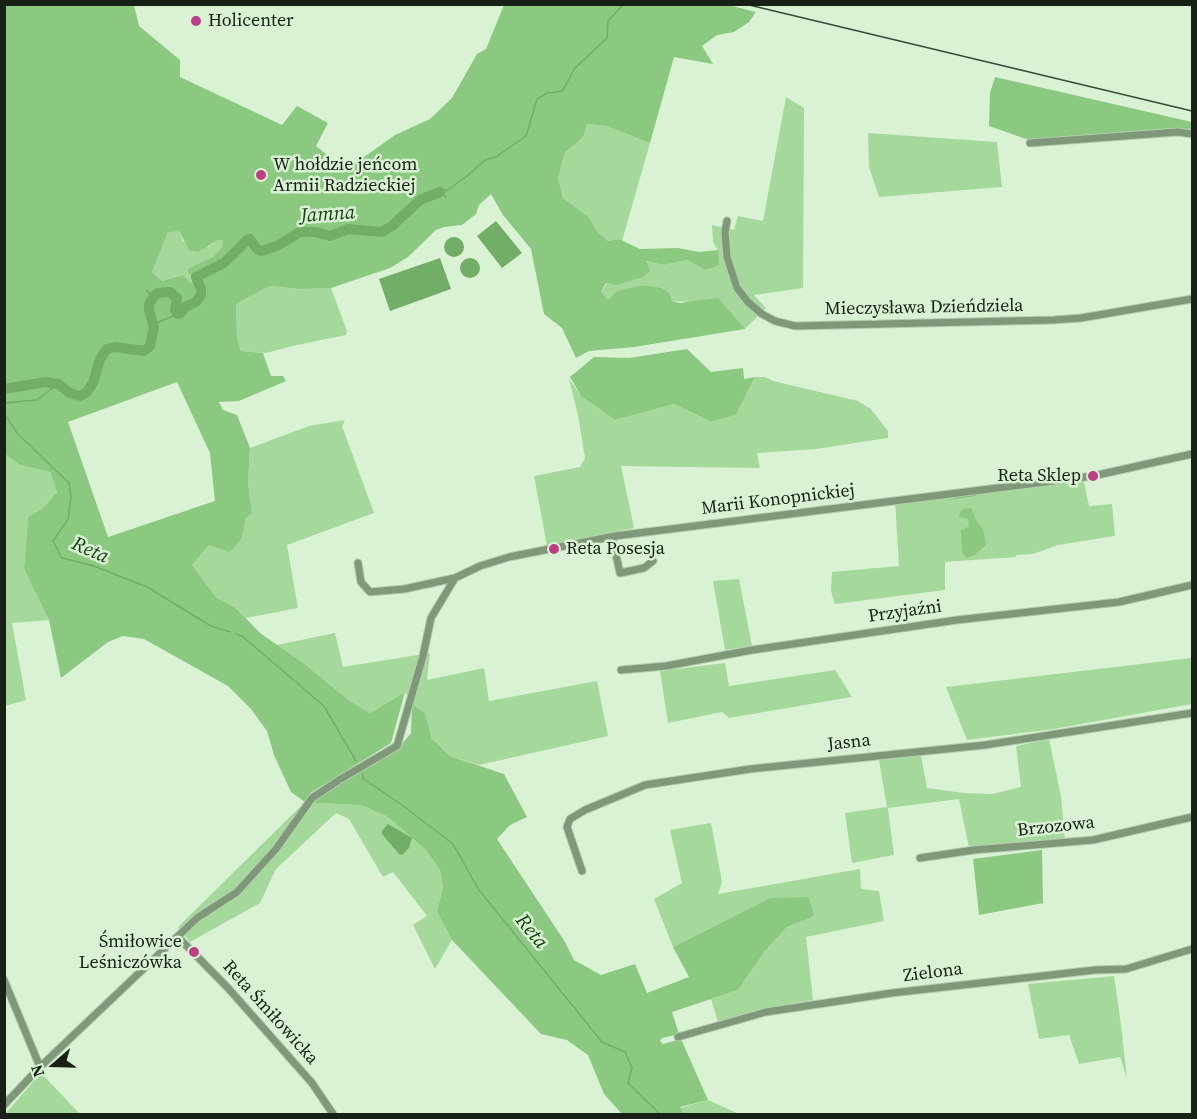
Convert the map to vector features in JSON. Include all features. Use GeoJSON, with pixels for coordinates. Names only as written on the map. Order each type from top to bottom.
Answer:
{"type":"FeatureCollection","features":[{"type":"Feature","properties":{"kind":"street"},"geometry":{"type":"LineString","coordinates":[[1030,143],[1178,132],[1192,134]]}},
{"type":"Feature","properties":{"kind":"street","name":"Mieczysława Dzieńdziela"},"geometry":{"type":"LineString","coordinates":[[727,221],[725,232],[727,257],[737,288],[747,302],[762,314],[795,326],[1053,320],[1081,318],[1192,299]]}},
{"type":"Feature","properties":{"kind":"street","name":"Marii Konopnickiej"},"geometry":{"type":"LineString","coordinates":[[358,563],[361,582],[370,592],[404,589],[455,578],[480,566],[509,557],[612,537],[1093,476],[1192,454]]}},
{"type":"Feature","properties":{"kind":"street"},"geometry":{"type":"LineString","coordinates":[[612,537],[620,573],[644,568],[653,561]]}},
{"type":"Feature","properties":{"kind":"street"},"geometry":{"type":"LineString","coordinates":[[4,1105],[40,1067],[197,918],[237,892],[276,849],[312,798],[397,746],[423,656],[431,618],[455,578]]}},
{"type":"Feature","properties":{"kind":"street","name":"Przyjaźni"},"geometry":{"type":"LineString","coordinates":[[621,670],[666,666],[752,650],[957,620],[1119,602],[1192,585]]}},
{"type":"Feature","properties":{"kind":"street","name":"Jasna"},"geometry":{"type":"LineString","coordinates":[[582,871],[567,827],[570,819],[585,810],[645,785],[760,768],[985,745],[1192,713]]}},
{"type":"Feature","properties":{"kind":"street","name":"Brzozowa"},"geometry":{"type":"LineString","coordinates":[[920,858],[974,850],[1093,840],[1192,817]]}},
{"type":"Feature","properties":{"kind":"street","name":"Reta Śmiłowicka"},"geometry":{"type":"LineString","coordinates":[[178,937],[228,988],[312,1083],[333,1114]]}},
{"type":"Feature","properties":{"kind":"street","name":"Zielona"},"geometry":{"type":"LineString","coordinates":[[678,1037],[766,1012],[892,993],[1092,970],[1126,969],[1192,949]]}},
{"type":"Feature","properties":{"kind":"street"},"geometry":{"type":"LineString","coordinates":[[4,980],[40,1067]]}},
{"type":"Feature","properties":{"kind":"shaded area"},"geometry":{"type":"Polygon","coordinates":[[[724,4],[756,12],[749,22],[734,32],[717,35],[702,46],[713,64],[674,57],[650,143],[606,126],[587,124],[584,135],[565,152],[558,178],[563,198],[589,217],[596,230],[608,241],[619,239],[640,249],[678,248],[699,252],[718,250],[719,265],[705,270],[687,260],[664,265],[646,261],[650,271],[643,277],[616,285],[606,283],[601,292],[608,300],[617,291],[645,285],[662,288],[670,293],[672,301],[680,303],[718,298],[745,329],[634,347],[589,351],[576,358],[562,328],[544,314],[531,249],[503,215],[491,194],[479,205],[476,214],[462,225],[436,230],[408,257],[390,268],[331,288],[299,289],[270,286],[236,304],[237,338],[241,351],[263,353],[271,376],[283,376],[286,381],[239,401],[219,402],[223,410],[237,415],[250,448],[248,484],[252,513],[246,518],[242,538],[230,552],[209,545],[192,565],[216,597],[236,608],[260,633],[306,665],[348,700],[370,713],[405,692],[391,743],[312,792],[305,802],[291,792],[274,755],[267,731],[251,709],[228,686],[144,639],[123,636],[108,642],[61,678],[49,620],[24,569],[28,517],[43,508],[57,492],[50,472],[20,465],[5,454],[5,5],[134,5],[139,26],[180,60],[180,77],[282,125],[297,106],[328,123],[316,146],[346,170],[395,135],[430,119],[452,98],[477,54],[486,49],[504,5],[724,4]],[[179,231],[168,232],[152,272],[162,281],[182,275],[192,284],[193,278],[188,272],[189,268],[214,256],[222,247],[223,241],[218,240],[198,252],[189,250],[179,231]],[[177,382],[68,422],[108,537],[215,501],[210,453],[177,382]]]}},
{"type":"Feature","properties":{"kind":"shaded area"},"geometry":{"type":"Polygon","coordinates":[[[995,77],[1192,122],[1192,129],[1029,140],[989,126],[990,93],[995,77]]]}},
{"type":"Feature","properties":{"kind":"shaded area"},"geometry":{"type":"Polygon","coordinates":[[[786,97],[804,108],[803,288],[754,295],[766,308],[745,329],[734,318],[690,302],[672,301],[670,293],[662,288],[645,285],[608,300],[601,293],[607,283],[645,261],[664,265],[687,260],[705,270],[718,250],[713,242],[712,225],[734,230],[738,216],[763,221],[786,97]]]}},
{"type":"Feature","properties":{"kind":"shaded area"},"geometry":{"type":"Polygon","coordinates":[[[587,124],[606,126],[650,143],[622,241],[619,239],[608,241],[596,230],[589,217],[563,198],[558,178],[565,152],[584,135],[587,124]]]}},
{"type":"Feature","properties":{"kind":"shaded area"},"geometry":{"type":"Polygon","coordinates":[[[868,133],[997,142],[1002,187],[879,197],[869,167],[868,133]]]}},
{"type":"Feature","properties":{"kind":"shaded area"},"geometry":{"type":"Polygon","coordinates":[[[496,221],[522,253],[502,268],[477,236],[496,221]]]}},
{"type":"Feature","properties":{"kind":"shaded area"},"geometry":{"type":"Polygon","coordinates":[[[168,231],[179,231],[183,241],[208,247],[218,240],[223,241],[222,247],[214,256],[189,268],[193,278],[192,285],[181,275],[162,281],[152,272],[168,231]]]}},
{"type":"Feature","properties":{"kind":"shaded area"},"geometry":{"type":"Polygon","coordinates":[[[454,237],[461,240],[464,247],[461,254],[454,257],[447,254],[444,247],[447,240],[454,237]]]}},
{"type":"Feature","properties":{"kind":"shaded area"},"geometry":{"type":"Polygon","coordinates":[[[440,258],[451,289],[390,311],[379,279],[440,258]]]}},
{"type":"Feature","properties":{"kind":"shaded area"},"geometry":{"type":"Polygon","coordinates":[[[470,258],[477,261],[480,268],[477,275],[470,278],[463,275],[460,268],[463,261],[470,258]]]}},
{"type":"Feature","properties":{"kind":"shaded area"},"geometry":{"type":"Polygon","coordinates":[[[270,286],[299,289],[331,288],[347,331],[346,335],[266,353],[241,351],[237,338],[236,304],[270,286]]]}},
{"type":"Feature","properties":{"kind":"shaded area"},"geometry":{"type":"Polygon","coordinates":[[[687,349],[711,372],[743,368],[744,379],[755,377],[736,415],[711,422],[674,404],[615,420],[581,396],[570,377],[594,357],[629,358],[687,349]]]}},
{"type":"Feature","properties":{"kind":"shaded area"},"geometry":{"type":"Polygon","coordinates":[[[755,377],[765,377],[773,381],[858,401],[871,409],[888,431],[888,438],[816,449],[757,453],[760,468],[621,466],[634,528],[547,546],[534,476],[580,467],[585,458],[569,379],[581,396],[615,420],[674,404],[711,422],[736,415],[755,377]]]}},
{"type":"Feature","properties":{"kind":"shaded area"},"geometry":{"type":"Polygon","coordinates":[[[345,420],[342,426],[374,513],[287,545],[298,608],[246,618],[236,608],[216,597],[192,565],[209,545],[242,538],[246,518],[252,513],[248,484],[250,448],[309,426],[345,420]]]}},
{"type":"Feature","properties":{"kind":"shaded area"},"geometry":{"type":"Polygon","coordinates":[[[5,454],[20,465],[50,472],[57,492],[43,508],[28,517],[24,569],[49,620],[12,623],[26,700],[5,706],[5,454]]]}},
{"type":"Feature","properties":{"kind":"shaded area"},"geometry":{"type":"Polygon","coordinates":[[[1084,482],[1089,506],[1112,504],[1115,536],[1058,545],[1033,554],[1016,555],[1016,557],[945,562],[945,590],[835,604],[831,591],[832,572],[899,566],[895,500],[1084,482]]]}},
{"type":"Feature","properties":{"kind":"shaded area"},"geometry":{"type":"Polygon","coordinates":[[[971,508],[983,529],[986,545],[975,555],[967,558],[962,552],[961,530],[968,527],[969,522],[967,518],[959,517],[963,509],[971,508]]]}},
{"type":"Feature","properties":{"kind":"shaded area"},"geometry":{"type":"Polygon","coordinates":[[[739,579],[752,646],[725,650],[713,581],[739,579]]]}},
{"type":"Feature","properties":{"kind":"shaded area"},"geometry":{"type":"Polygon","coordinates":[[[335,633],[343,667],[430,653],[427,680],[484,668],[489,701],[597,681],[608,736],[479,765],[450,756],[432,739],[425,713],[412,704],[405,692],[370,713],[347,700],[306,665],[277,645],[335,633]]]}},
{"type":"Feature","properties":{"kind":"shaded area"},"geometry":{"type":"Polygon","coordinates":[[[1191,658],[1192,704],[1054,729],[967,740],[946,687],[1191,658]]]}},
{"type":"Feature","properties":{"kind":"shaded area"},"geometry":{"type":"Polygon","coordinates":[[[725,663],[729,686],[835,670],[852,697],[729,718],[722,712],[668,723],[660,671],[725,663]]]}},
{"type":"Feature","properties":{"kind":"shaded area"},"geometry":{"type":"Polygon","coordinates":[[[412,704],[425,713],[432,739],[450,756],[504,774],[527,817],[510,825],[497,839],[565,942],[574,960],[601,975],[635,964],[647,993],[689,977],[673,947],[770,898],[809,897],[814,916],[787,927],[765,951],[738,990],[672,1012],[679,1034],[662,1038],[660,1041],[663,1044],[681,1039],[708,1100],[680,1107],[684,1114],[622,1114],[604,1094],[588,1055],[567,1040],[541,1034],[452,940],[437,912],[443,886],[440,870],[426,850],[387,816],[361,805],[313,801],[365,767],[398,749],[411,733],[412,704]]]}},
{"type":"Feature","properties":{"kind":"shaded area"},"geometry":{"type":"Polygon","coordinates":[[[1049,739],[1061,796],[1065,841],[969,848],[959,799],[888,808],[894,855],[852,863],[845,813],[887,807],[879,760],[921,756],[927,788],[992,794],[1021,787],[1016,746],[1049,739]]]}},
{"type":"Feature","properties":{"kind":"shaded area"},"geometry":{"type":"Polygon","coordinates":[[[305,802],[361,805],[388,816],[426,850],[440,870],[443,886],[437,912],[452,940],[435,969],[413,925],[427,916],[393,872],[383,877],[349,819],[336,813],[276,869],[260,903],[190,942],[178,927],[305,802]]]}},
{"type":"Feature","properties":{"kind":"shaded area"},"geometry":{"type":"Polygon","coordinates":[[[711,823],[722,882],[718,894],[860,869],[861,889],[879,891],[884,921],[806,937],[813,1000],[766,1008],[718,1022],[711,999],[738,990],[765,951],[787,927],[814,916],[770,898],[673,947],[654,899],[682,883],[670,830],[711,823]]]}},
{"type":"Feature","properties":{"kind":"shaded area"},"geometry":{"type":"Polygon","coordinates":[[[388,824],[412,838],[409,848],[402,855],[382,834],[388,824]]]}},
{"type":"Feature","properties":{"kind":"shaded area"},"geometry":{"type":"Polygon","coordinates":[[[1042,850],[1043,903],[979,915],[973,859],[1042,850]]]}},
{"type":"Feature","properties":{"kind":"shaded area"},"geometry":{"type":"Polygon","coordinates":[[[1114,976],[1127,1078],[1120,1057],[1079,1064],[1069,1035],[1039,1039],[1028,984],[1114,976]]]}},
{"type":"Feature","properties":{"kind":"shaded area"},"geometry":{"type":"Polygon","coordinates":[[[41,1073],[80,1114],[5,1114],[41,1073]]]}},
{"type":"Feature","properties":{"kind":"shaded area"},"geometry":{"type":"Polygon","coordinates":[[[708,1100],[739,1114],[684,1114],[680,1108],[708,1100]]]}},
{"type":"Feature","properties":{"kind":"waterway","name":"Jamna"},"geometry":{"type":"LineString","coordinates":[[440,192],[466,177],[485,160],[496,157],[526,136],[537,99],[547,93],[563,90],[575,68],[607,38],[608,21],[624,4]]}},
{"type":"Feature","properties":{"kind":"waterway","name":"Jamna"},"geometry":{"type":"LineString","coordinates":[[4,389],[46,382],[58,384],[70,393],[80,396],[87,392],[93,383],[100,359],[107,349],[115,347],[144,351],[150,346],[154,327],[149,304],[153,297],[158,293],[170,292],[177,298],[175,310],[178,314],[181,313],[185,307],[196,302],[201,295],[196,277],[224,263],[247,240],[250,239],[257,249],[262,251],[277,246],[300,232],[316,232],[330,236],[348,229],[382,232],[392,226],[420,200],[440,192]]}},
{"type":"Feature","properties":{"kind":"waterway","name":"Jamna"},"geometry":{"type":"LineString","coordinates":[[441,192],[446,197]]}},
{"type":"Feature","properties":{"kind":"waterway"},"geometry":{"type":"LineString","coordinates":[[146,290],[153,297]]}},
{"type":"Feature","properties":{"kind":"waterway"},"geometry":{"type":"LineString","coordinates":[[154,324],[178,314]]}},
{"type":"Feature","properties":{"kind":"waterway","name":"Reta"},"geometry":{"type":"LineString","coordinates":[[4,403],[37,400],[58,384]]}},
{"type":"Feature","properties":{"kind":"waterway","name":"Reta"},"geometry":{"type":"LineString","coordinates":[[4,413],[17,433],[69,483],[71,497],[68,519],[53,541],[62,558],[94,566],[147,587],[211,626],[230,632]]}},
{"type":"Feature","properties":{"kind":"waterway"},"geometry":{"type":"LineString","coordinates":[[954,498],[976,495]]}},
{"type":"Feature","properties":{"kind":"waterway","name":"Reta"},"geometry":{"type":"LineString","coordinates":[[236,634],[242,636],[324,706],[356,761]]}},
{"type":"Feature","properties":{"kind":"waterway","name":"Reta"},"geometry":{"type":"LineString","coordinates":[[362,774],[364,779],[453,844],[479,890],[602,1042],[625,1052],[632,1068],[628,1083],[660,1114]]}},
{"type":"Feature","properties":{"kind":"railway"},"geometry":{"type":"LineString","coordinates":[[745,4],[1192,111]]}},
{"type":"Feature","properties":{"kind":"place","name":"Holicenter"},"geometry":{"type":"Point","coordinates":[196,21]}},
{"type":"Feature","properties":{"kind":"place","name":"W hołdzie jeńcom Armii Radzieckiej"},"geometry":{"type":"Point","coordinates":[261,175]}},
{"type":"Feature","properties":{"kind":"place","name":"Reta Sklep"},"geometry":{"type":"Point","coordinates":[1093,476]}},
{"type":"Feature","properties":{"kind":"place","name":"Reta Posesja"},"geometry":{"type":"Point","coordinates":[554,549]}},
{"type":"Feature","properties":{"kind":"place","name":"Śmiłowice Leśniczówka"},"geometry":{"type":"Point","coordinates":[194,952]}}]}
